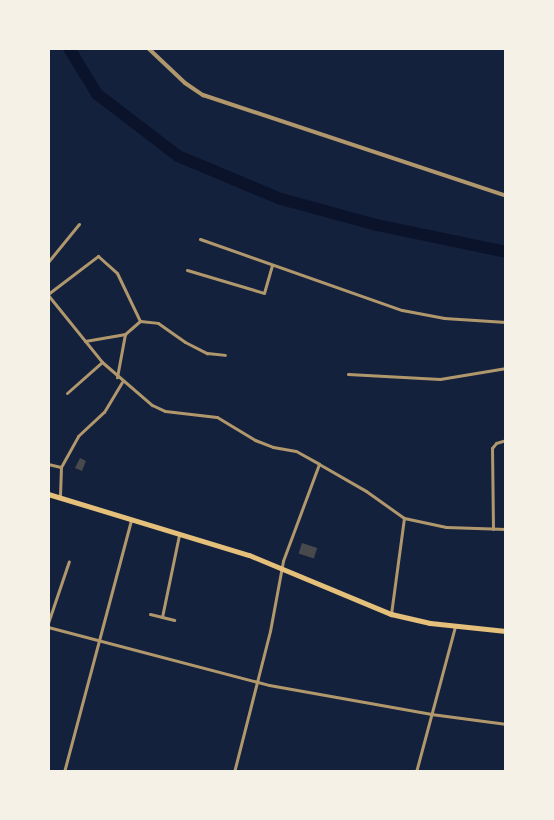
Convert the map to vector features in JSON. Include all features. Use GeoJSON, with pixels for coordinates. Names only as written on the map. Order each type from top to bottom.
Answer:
{"type":"FeatureCollection","features":[{"type":"Feature","properties":{"kind":"main road"},"geometry":{"type":"LineString","coordinates":[[48,494],[179,533],[284,568],[391,614],[455,626],[506,631]]}},
{"type":"Feature","properties":{"kind":"street"},"geometry":{"type":"LineString","coordinates":[[148,48],[185,83],[203,95],[506,196]]}},
{"type":"Feature","properties":{"kind":"street"},"geometry":{"type":"LineString","coordinates":[[48,262],[80,224]]}},
{"type":"Feature","properties":{"kind":"street"},"geometry":{"type":"LineString","coordinates":[[200,239],[402,310],[444,318],[506,322]]}},
{"type":"Feature","properties":{"kind":"street"},"geometry":{"type":"LineString","coordinates":[[140,321],[117,273],[98,256],[48,295],[102,362],[122,382],[158,409],[217,417],[255,440],[273,447],[296,451],[366,491],[404,518],[446,527],[506,529]]}},
{"type":"Feature","properties":{"kind":"street"},"geometry":{"type":"LineString","coordinates":[[187,270],[264,293],[272,265]]}},
{"type":"Feature","properties":{"kind":"street"},"geometry":{"type":"LineString","coordinates":[[85,341],[125,334],[140,321],[158,323],[185,342],[207,353],[225,355]]}},
{"type":"Feature","properties":{"kind":"street"},"geometry":{"type":"LineString","coordinates":[[117,377],[125,334]]}},
{"type":"Feature","properties":{"kind":"street"},"geometry":{"type":"LineString","coordinates":[[68,393],[102,362]]}},
{"type":"Feature","properties":{"kind":"street"},"geometry":{"type":"LineString","coordinates":[[348,374],[438,379],[506,368]]}},
{"type":"Feature","properties":{"kind":"street"},"geometry":{"type":"LineString","coordinates":[[60,498],[61,467],[78,436],[104,412],[122,382]]}},
{"type":"Feature","properties":{"kind":"street"},"geometry":{"type":"LineString","coordinates":[[493,529],[492,448],[496,443],[506,440]]}},
{"type":"Feature","properties":{"kind":"street"},"geometry":{"type":"LineString","coordinates":[[48,464],[61,467]]}},
{"type":"Feature","properties":{"kind":"street"},"geometry":{"type":"LineString","coordinates":[[234,772],[258,682],[284,568],[283,561],[320,464]]}},
{"type":"Feature","properties":{"kind":"street"},"geometry":{"type":"LineString","coordinates":[[391,614],[404,518]]}},
{"type":"Feature","properties":{"kind":"street"},"geometry":{"type":"LineString","coordinates":[[64,772],[131,519]]}},
{"type":"Feature","properties":{"kind":"street"},"geometry":{"type":"LineString","coordinates":[[162,617],[179,533]]}},
{"type":"Feature","properties":{"kind":"street"},"geometry":{"type":"LineString","coordinates":[[69,561],[48,625],[258,682],[432,714],[506,724]]}},
{"type":"Feature","properties":{"kind":"street"},"geometry":{"type":"LineString","coordinates":[[150,614],[174,620]]}},
{"type":"Feature","properties":{"kind":"street"},"geometry":{"type":"LineString","coordinates":[[416,772],[455,626]]}},
{"type":"Feature","properties":{"kind":"building"},"geometry":{"type":"Polygon","coordinates":[[[80,458],[86,461],[82,471],[75,468],[80,458]]]}},
{"type":"Feature","properties":{"kind":"building"},"geometry":{"type":"Polygon","coordinates":[[[302,543],[317,548],[314,558],[299,553],[302,543]]]}},
{"type":"Feature","properties":{"kind":"waterway"},"geometry":{"type":"LineString","coordinates":[[69,48],[97,94],[178,156],[281,199],[377,225],[506,252]]}}]}
